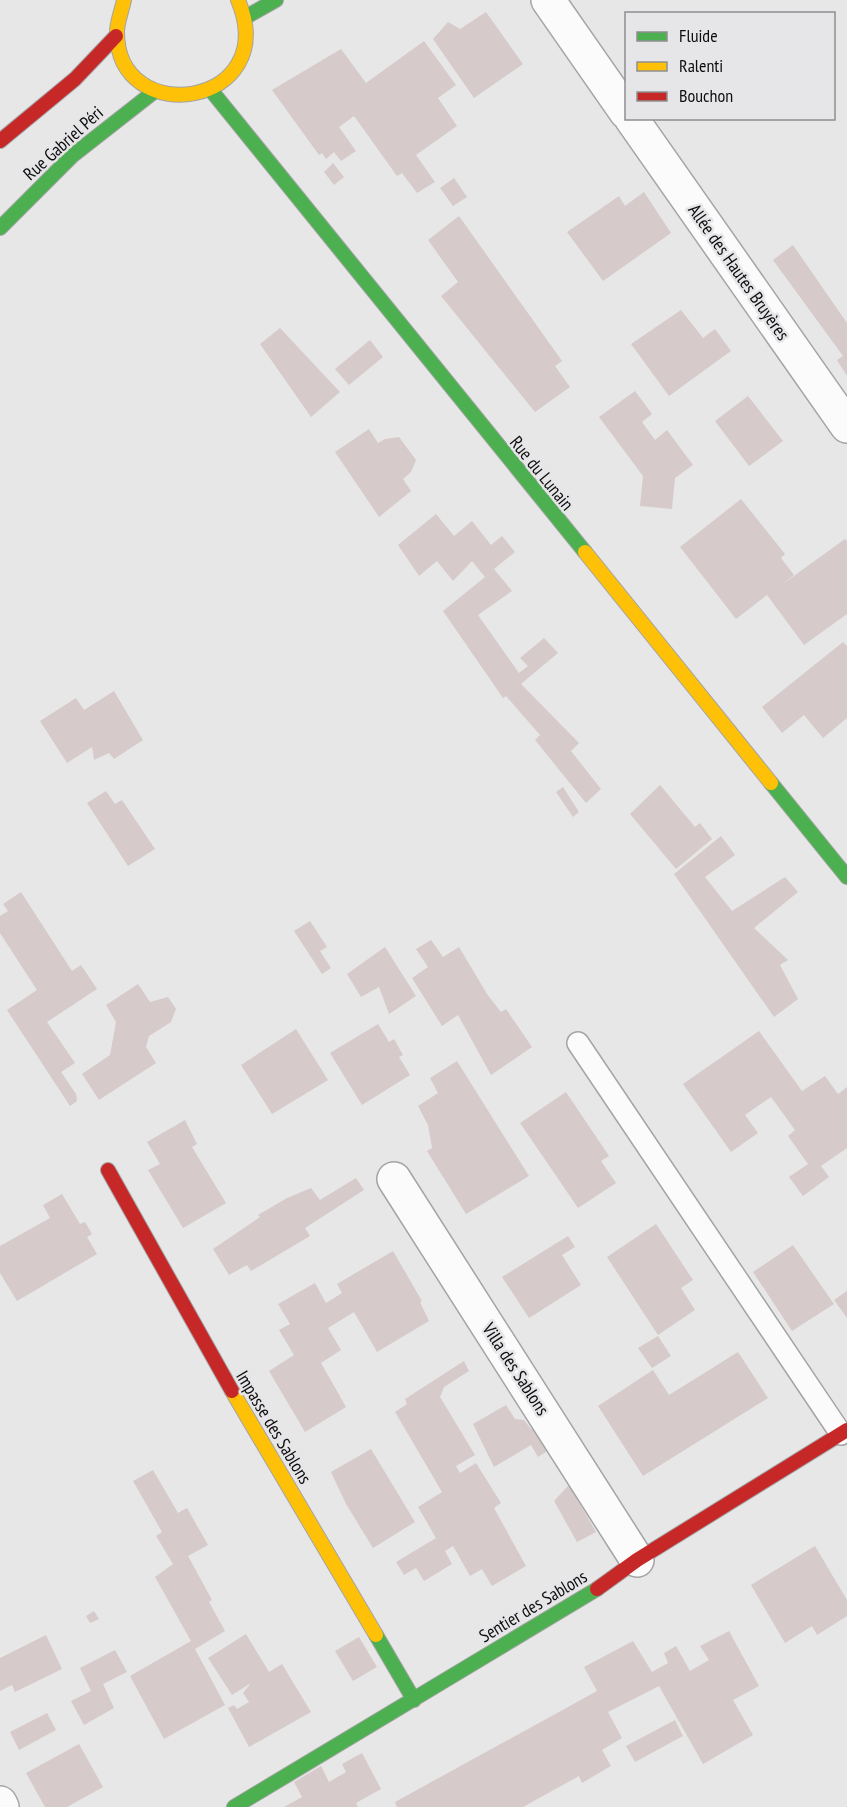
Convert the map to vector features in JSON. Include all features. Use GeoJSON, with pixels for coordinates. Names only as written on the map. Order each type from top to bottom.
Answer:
{"type":"FeatureCollection","features":[{"type":"Feature","properties":{"kind":"street"},"geometry":{"type":"LineString","coordinates":[[124,0],[117,16],[116,36],[119,53],[128,69],[140,81],[155,91],[173,96],[192,95],[210,89],[226,79],[237,65],[244,48],[244,18],[238,0]]}},
{"type":"Feature","properties":{"kind":"street"},"geometry":{"type":"LineString","coordinates":[[244,18],[276,0]]}},
{"type":"Feature","properties":{"kind":"street"},"geometry":{"type":"LineString","coordinates":[[548,0],[625,109]]}},
{"type":"Feature","properties":{"kind":"street"},"geometry":{"type":"LineString","coordinates":[[0,141],[75,80],[116,36]]}},
{"type":"Feature","properties":{"kind":"street","name":"Rue du Lunain"},"geometry":{"type":"LineString","coordinates":[[210,89],[238,127],[847,877]]}},
{"type":"Feature","properties":{"kind":"street","name":"Rue Gabriel Péri"},"geometry":{"type":"LineString","coordinates":[[0,228],[72,156],[155,91]]}},
{"type":"Feature","properties":{"kind":"street","name":"Allée des Hautes Bruyères"},"geometry":{"type":"LineString","coordinates":[[632,120],[847,426]]}},
{"type":"Feature","properties":{"kind":"street","name":"Impasse des Sablons"},"geometry":{"type":"LineString","coordinates":[[108,1170],[183,1308],[414,1700]]}},
{"type":"Feature","properties":{"kind":"street","name":"Villa des Sablons"},"geometry":{"type":"LineString","coordinates":[[394,1179],[637,1560]]}},
{"type":"Feature","properties":{"kind":"street","name":"Sentier des Sablons"},"geometry":{"type":"LineString","coordinates":[[234,1807],[600,1587],[637,1560],[844,1432]]}},
{"type":"Feature","properties":{"kind":"lane"},"geometry":{"type":"LineString","coordinates":[[578,1043],[844,1432]]}},
{"type":"Feature","properties":{"kind":"building"},"geometry":{"type":"Polygon","coordinates":[[[486,12],[523,64],[474,98],[433,39],[448,22],[460,29],[486,12]]]}},
{"type":"Feature","properties":{"kind":"building"},"geometry":{"type":"Polygon","coordinates":[[[424,41],[456,85],[438,98],[457,126],[416,155],[435,182],[417,193],[402,173],[397,176],[354,116],[339,127],[356,151],[341,161],[334,152],[326,159],[322,153],[319,155],[272,90],[341,49],[366,83],[424,41]]]}},
{"type":"Feature","properties":{"kind":"building"},"geometry":{"type":"Polygon","coordinates":[[[333,163],[344,177],[334,185],[324,172],[333,163]]]}},
{"type":"Feature","properties":{"kind":"building"},"geometry":{"type":"Polygon","coordinates":[[[454,178],[467,197],[453,206],[440,188],[454,178]]]}},
{"type":"Feature","properties":{"kind":"building"},"geometry":{"type":"Polygon","coordinates":[[[644,192],[671,233],[603,281],[567,232],[619,196],[625,206],[644,192]]]}},
{"type":"Feature","properties":{"kind":"building"},"geometry":{"type":"Polygon","coordinates":[[[459,216],[562,361],[555,366],[570,387],[535,412],[441,296],[458,282],[428,240],[459,216]]]}},
{"type":"Feature","properties":{"kind":"building"},"geometry":{"type":"Polygon","coordinates":[[[793,245],[847,323],[847,376],[837,360],[843,356],[773,260],[793,245]]]}},
{"type":"Feature","properties":{"kind":"building"},"geometry":{"type":"Polygon","coordinates":[[[681,310],[703,338],[715,329],[731,351],[669,396],[631,344],[681,310]]]}},
{"type":"Feature","properties":{"kind":"building"},"geometry":{"type":"Polygon","coordinates":[[[280,328],[340,392],[311,417],[260,344],[280,328]]]}},
{"type":"Feature","properties":{"kind":"building"},"geometry":{"type":"Polygon","coordinates":[[[370,340],[383,357],[349,385],[335,369],[370,340]]]}},
{"type":"Feature","properties":{"kind":"building"},"geometry":{"type":"Polygon","coordinates":[[[635,391],[652,414],[642,422],[655,440],[667,430],[693,465],[675,478],[672,509],[640,506],[643,476],[599,417],[635,391]]]}},
{"type":"Feature","properties":{"kind":"building"},"geometry":{"type":"Polygon","coordinates":[[[748,396],[783,441],[749,466],[715,421],[748,396]]]}},
{"type":"Feature","properties":{"kind":"building"},"geometry":{"type":"Polygon","coordinates":[[[369,429],[378,443],[385,439],[399,437],[416,460],[411,472],[403,479],[411,491],[379,517],[335,452],[369,429]]]}},
{"type":"Feature","properties":{"kind":"building"},"geometry":{"type":"Polygon","coordinates":[[[741,499],[785,554],[781,558],[794,575],[780,586],[845,539],[847,541],[847,614],[804,645],[767,595],[736,619],[680,547],[741,499]]]}},
{"type":"Feature","properties":{"kind":"building"},"geometry":{"type":"Polygon","coordinates":[[[436,514],[454,536],[472,521],[491,545],[502,536],[515,552],[494,569],[512,591],[478,615],[519,673],[528,666],[520,658],[544,638],[558,653],[521,684],[579,743],[571,751],[601,789],[586,803],[535,740],[540,735],[506,696],[503,698],[443,611],[485,577],[472,561],[453,581],[437,561],[419,576],[398,545],[436,514]]]}},
{"type":"Feature","properties":{"kind":"building"},"geometry":{"type":"Polygon","coordinates":[[[843,642],[847,646],[847,718],[823,738],[804,715],[782,733],[762,707],[843,642]]]}},
{"type":"Feature","properties":{"kind":"building"},"geometry":{"type":"Polygon","coordinates":[[[114,691],[143,740],[114,759],[109,753],[94,760],[92,747],[67,763],[40,721],[76,698],[84,710],[114,691]]]}},
{"type":"Feature","properties":{"kind":"building"},"geometry":{"type":"Polygon","coordinates":[[[660,785],[695,827],[700,823],[712,839],[676,869],[630,814],[660,785]]]}},
{"type":"Feature","properties":{"kind":"building"},"geometry":{"type":"Polygon","coordinates":[[[563,787],[579,812],[573,817],[556,792],[563,787]]]}},
{"type":"Feature","properties":{"kind":"building"},"geometry":{"type":"Polygon","coordinates":[[[106,791],[115,804],[122,800],[155,849],[128,866],[87,803],[106,791]]]}},
{"type":"Feature","properties":{"kind":"building"},"geometry":{"type":"Polygon","coordinates":[[[721,836],[735,855],[705,877],[732,911],[785,877],[798,892],[754,928],[788,960],[780,965],[798,999],[774,1017],[674,874],[721,836]]]}},
{"type":"Feature","properties":{"kind":"building"},"geometry":{"type":"Polygon","coordinates":[[[21,892],[72,971],[81,965],[97,989],[47,1022],[75,1063],[61,1072],[76,1094],[77,1101],[70,1106],[7,1010],[37,990],[0,933],[0,916],[8,911],[3,904],[21,892]]]}},
{"type":"Feature","properties":{"kind":"building"},"geometry":{"type":"Polygon","coordinates":[[[310,921],[327,947],[320,951],[331,968],[322,974],[294,931],[310,921]]]}},
{"type":"Feature","properties":{"kind":"building"},"geometry":{"type":"Polygon","coordinates":[[[431,940],[443,957],[459,947],[487,994],[501,1012],[506,1009],[532,1047],[491,1075],[458,1015],[442,1026],[412,978],[428,967],[416,949],[431,940]]]}},
{"type":"Feature","properties":{"kind":"building"},"geometry":{"type":"Polygon","coordinates":[[[385,947],[416,996],[389,1014],[379,987],[361,997],[347,974],[385,947]]]}},
{"type":"Feature","properties":{"kind":"building"},"geometry":{"type":"Polygon","coordinates":[[[138,984],[150,1002],[168,997],[176,1009],[171,1022],[149,1036],[146,1047],[156,1063],[99,1100],[82,1074],[110,1055],[116,1022],[106,1005],[138,984]]]}},
{"type":"Feature","properties":{"kind":"building"},"geometry":{"type":"Polygon","coordinates":[[[378,1024],[389,1042],[394,1039],[403,1055],[399,1057],[410,1075],[362,1105],[330,1053],[378,1024]]]}},
{"type":"Feature","properties":{"kind":"building"},"geometry":{"type":"Polygon","coordinates":[[[296,1029],[328,1080],[272,1114],[241,1065],[296,1029]]]}},
{"type":"Feature","properties":{"kind":"building"},"geometry":{"type":"Polygon","coordinates":[[[759,1031],[802,1091],[825,1076],[838,1094],[847,1087],[847,1148],[821,1166],[829,1177],[803,1196],[789,1177],[808,1164],[788,1136],[795,1130],[771,1097],[745,1115],[758,1133],[731,1152],[683,1084],[759,1031]]]}},
{"type":"Feature","properties":{"kind":"building"},"geometry":{"type":"Polygon","coordinates":[[[457,1061],[529,1176],[466,1214],[427,1151],[432,1148],[428,1125],[418,1106],[438,1093],[430,1078],[457,1061]]]}},
{"type":"Feature","properties":{"kind":"building"},"geometry":{"type":"Polygon","coordinates":[[[566,1092],[609,1156],[601,1161],[616,1183],[578,1208],[520,1123],[566,1092]]]}},
{"type":"Feature","properties":{"kind":"building"},"geometry":{"type":"Polygon","coordinates":[[[185,1120],[197,1144],[192,1147],[226,1203],[183,1228],[148,1170],[160,1164],[147,1142],[185,1120]]]}},
{"type":"Feature","properties":{"kind":"building"},"geometry":{"type":"Polygon","coordinates":[[[356,1178],[364,1190],[305,1228],[310,1236],[251,1271],[247,1265],[229,1275],[213,1249],[260,1217],[258,1215],[287,1198],[311,1188],[320,1200],[356,1178]]]}},
{"type":"Feature","properties":{"kind":"building"},"geometry":{"type":"Polygon","coordinates":[[[62,1194],[80,1224],[85,1222],[92,1234],[87,1237],[97,1254],[17,1301],[0,1273],[0,1246],[50,1218],[43,1205],[62,1194]]]}},
{"type":"Feature","properties":{"kind":"building"},"geometry":{"type":"Polygon","coordinates":[[[656,1224],[693,1280],[681,1288],[695,1310],[658,1335],[607,1257],[656,1224]]]}},
{"type":"Feature","properties":{"kind":"building"},"geometry":{"type":"Polygon","coordinates":[[[568,1236],[575,1247],[562,1255],[581,1285],[529,1318],[502,1277],[568,1236]]]}},
{"type":"Feature","properties":{"kind":"building"},"geometry":{"type":"Polygon","coordinates":[[[793,1245],[834,1304],[792,1331],[753,1272],[793,1245]]]}},
{"type":"Feature","properties":{"kind":"building"},"geometry":{"type":"Polygon","coordinates":[[[393,1251],[422,1301],[420,1302],[429,1321],[377,1352],[354,1312],[328,1328],[341,1350],[321,1363],[346,1407],[305,1432],[269,1371],[294,1355],[279,1330],[290,1324],[278,1304],[315,1283],[326,1303],[342,1293],[337,1284],[393,1251]]]}},
{"type":"Feature","properties":{"kind":"building"},"geometry":{"type":"Polygon","coordinates":[[[847,1291],[847,1318],[834,1300],[847,1291]]]}},
{"type":"Feature","properties":{"kind":"building"},"geometry":{"type":"Polygon","coordinates":[[[658,1336],[671,1356],[652,1368],[638,1348],[658,1336]]]}},
{"type":"Feature","properties":{"kind":"building"},"geometry":{"type":"Polygon","coordinates":[[[738,1352],[768,1398],[643,1476],[598,1406],[653,1370],[669,1395],[738,1352]]]}},
{"type":"Feature","properties":{"kind":"building"},"geometry":{"type":"Polygon","coordinates":[[[464,1361],[469,1371],[444,1387],[440,1397],[475,1455],[456,1466],[460,1473],[476,1463],[501,1503],[494,1508],[526,1566],[492,1586],[482,1569],[470,1576],[453,1546],[445,1551],[452,1564],[424,1581],[416,1568],[404,1575],[396,1562],[436,1538],[418,1507],[442,1492],[395,1412],[407,1404],[405,1399],[464,1361]]]}},
{"type":"Feature","properties":{"kind":"building"},"geometry":{"type":"Polygon","coordinates":[[[506,1405],[515,1419],[524,1420],[531,1429],[535,1427],[549,1450],[538,1457],[531,1445],[494,1467],[473,1424],[506,1405]]]}},
{"type":"Feature","properties":{"kind":"building"},"geometry":{"type":"Polygon","coordinates":[[[371,1449],[415,1522],[373,1548],[346,1504],[331,1472],[371,1449]]]}},
{"type":"Feature","properties":{"kind":"building"},"geometry":{"type":"Polygon","coordinates":[[[153,1470],[178,1513],[187,1508],[208,1545],[188,1556],[212,1600],[209,1602],[225,1631],[195,1649],[225,1705],[164,1739],[130,1676],[191,1641],[155,1577],[173,1564],[156,1536],[162,1532],[133,1481],[153,1470]]]}},
{"type":"Feature","properties":{"kind":"building"},"geometry":{"type":"Polygon","coordinates":[[[569,1485],[596,1532],[577,1542],[554,1501],[569,1485]]]}},
{"type":"Feature","properties":{"kind":"building"},"geometry":{"type":"Polygon","coordinates":[[[815,1546],[847,1600],[847,1616],[817,1635],[812,1626],[785,1643],[751,1585],[815,1546]]]}},
{"type":"Feature","properties":{"kind":"building"},"geometry":{"type":"Polygon","coordinates":[[[94,1611],[99,1619],[90,1623],[86,1616],[94,1611]]]}},
{"type":"Feature","properties":{"kind":"building"},"geometry":{"type":"Polygon","coordinates":[[[729,1631],[759,1686],[733,1700],[753,1735],[703,1764],[659,1686],[608,1712],[622,1738],[602,1750],[611,1766],[582,1783],[579,1776],[523,1807],[397,1807],[395,1802],[597,1691],[584,1667],[633,1641],[652,1672],[668,1663],[664,1653],[676,1646],[690,1671],[709,1660],[700,1646],[729,1631]]]}},
{"type":"Feature","properties":{"kind":"building"},"geometry":{"type":"Polygon","coordinates":[[[246,1634],[269,1672],[282,1664],[311,1712],[249,1747],[228,1708],[234,1705],[237,1709],[249,1702],[243,1693],[251,1683],[232,1695],[208,1658],[246,1634]]]}},
{"type":"Feature","properties":{"kind":"building"},"geometry":{"type":"Polygon","coordinates":[[[46,1635],[62,1669],[15,1692],[12,1685],[0,1691],[0,1658],[46,1635]]]}},
{"type":"Feature","properties":{"kind":"building"},"geometry":{"type":"Polygon","coordinates":[[[359,1637],[377,1667],[353,1681],[335,1651],[359,1637]]]}},
{"type":"Feature","properties":{"kind":"building"},"geometry":{"type":"Polygon","coordinates":[[[115,1650],[127,1672],[103,1684],[114,1708],[84,1725],[71,1701],[91,1691],[80,1668],[115,1650]]]}},
{"type":"Feature","properties":{"kind":"building"},"geometry":{"type":"Polygon","coordinates":[[[47,1713],[56,1730],[19,1750],[10,1732],[47,1713]]]}},
{"type":"Feature","properties":{"kind":"building"},"geometry":{"type":"Polygon","coordinates":[[[675,1720],[683,1736],[635,1762],[626,1746],[675,1720]]]}},
{"type":"Feature","properties":{"kind":"building"},"geometry":{"type":"Polygon","coordinates":[[[79,1744],[103,1787],[67,1807],[45,1807],[26,1773],[79,1744]]]}},
{"type":"Feature","properties":{"kind":"building"},"geometry":{"type":"Polygon","coordinates":[[[362,1753],[381,1789],[356,1803],[358,1807],[284,1807],[302,1797],[294,1782],[321,1766],[329,1782],[346,1772],[342,1764],[362,1753]]]}},
{"type":"Feature","properties":{"kind":"traffic: fast"},"geometry":{"type":"LineString","coordinates":[[244,18],[276,0]]}},
{"type":"Feature","properties":{"kind":"traffic: fast"},"geometry":{"type":"LineString","coordinates":[[210,89],[585,552]]}},
{"type":"Feature","properties":{"kind":"traffic: fast"},"geometry":{"type":"LineString","coordinates":[[0,228],[72,156],[155,91]]}},
{"type":"Feature","properties":{"kind":"traffic: fast"},"geometry":{"type":"LineString","coordinates":[[771,783],[847,877]]}},
{"type":"Feature","properties":{"kind":"traffic: fast"},"geometry":{"type":"LineString","coordinates":[[234,1807],[597,1589]]}},
{"type":"Feature","properties":{"kind":"traffic: fast"},"geometry":{"type":"LineString","coordinates":[[376,1635],[414,1700]]}},
{"type":"Feature","properties":{"kind":"traffic: slow"},"geometry":{"type":"LineString","coordinates":[[124,0],[117,32],[124,63],[142,84],[167,94],[194,93],[219,83],[238,64],[246,36],[238,0]]}},
{"type":"Feature","properties":{"kind":"traffic: slow"},"geometry":{"type":"LineString","coordinates":[[585,552],[771,783]]}},
{"type":"Feature","properties":{"kind":"traffic: slow"},"geometry":{"type":"LineString","coordinates":[[232,1391],[376,1635]]}},
{"type":"Feature","properties":{"kind":"traffic: jam"},"geometry":{"type":"LineString","coordinates":[[0,141],[75,79],[116,36]]}},
{"type":"Feature","properties":{"kind":"traffic: jam"},"geometry":{"type":"LineString","coordinates":[[108,1170],[232,1391]]}},
{"type":"Feature","properties":{"kind":"traffic: jam"},"geometry":{"type":"LineString","coordinates":[[597,1589],[637,1560],[847,1430]]}}]}
